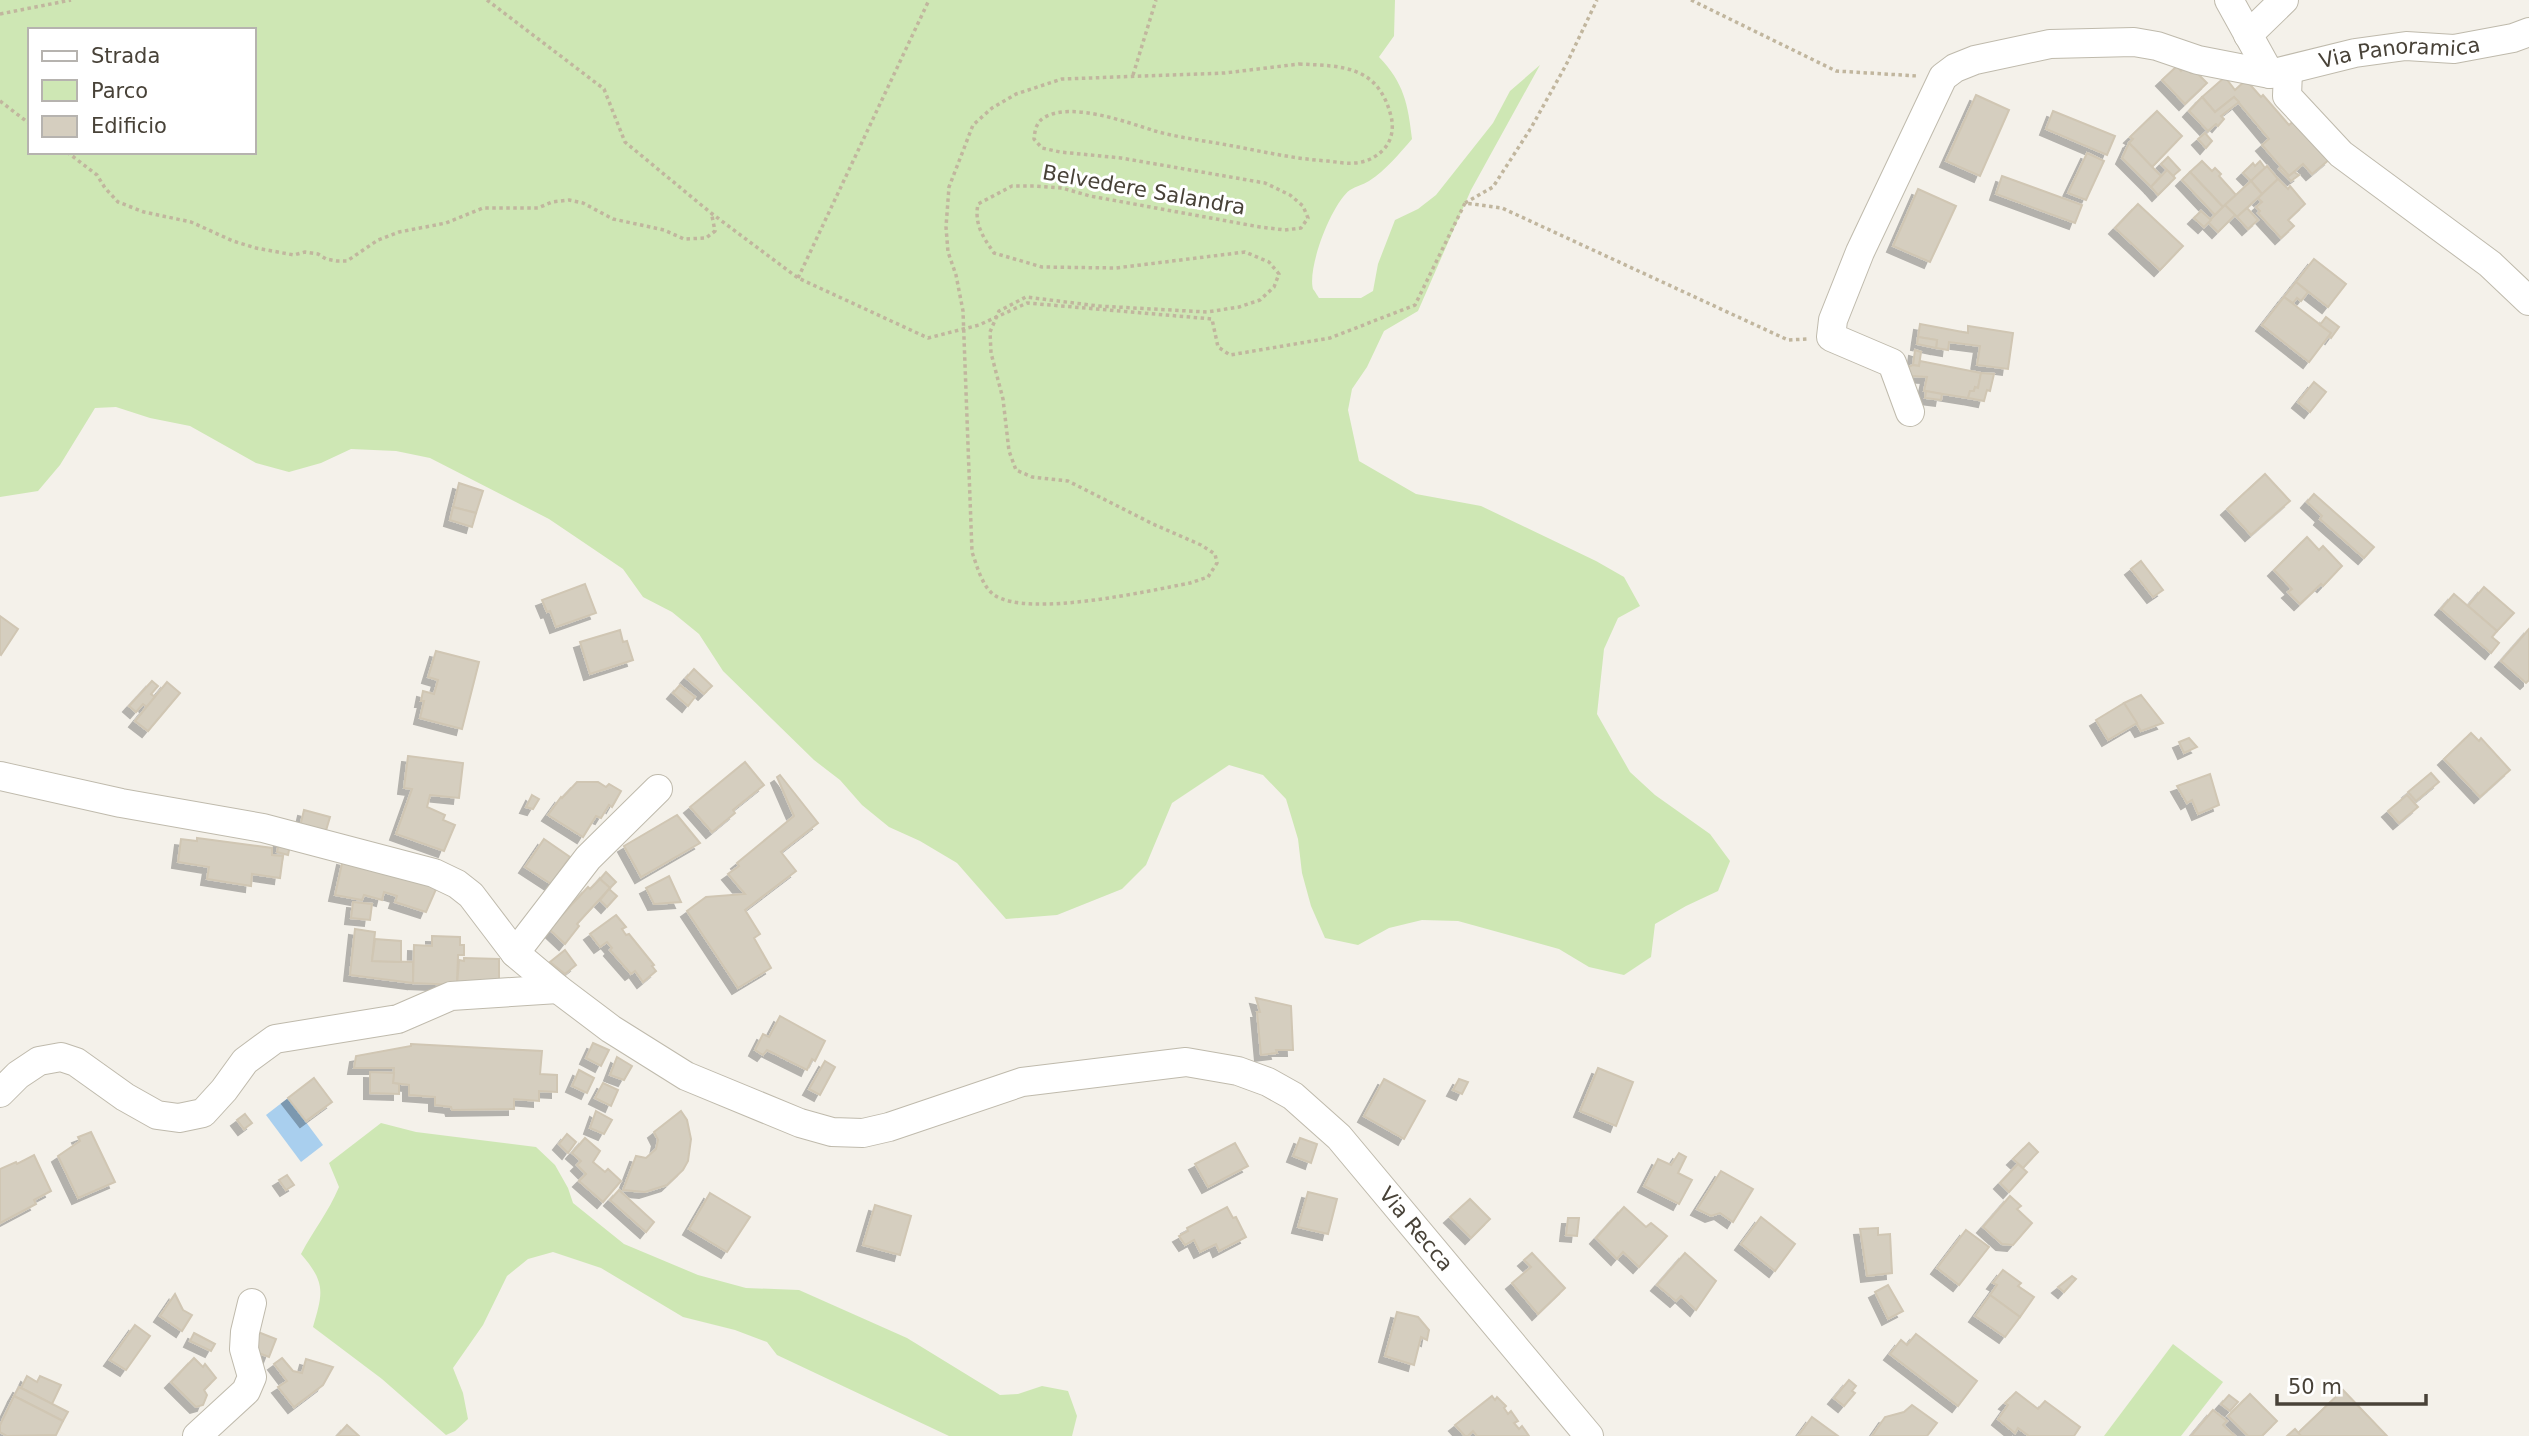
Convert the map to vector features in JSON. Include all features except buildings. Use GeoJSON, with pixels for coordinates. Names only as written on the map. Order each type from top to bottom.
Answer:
{"type":"FeatureCollection","features":[{"type":"Feature","properties":{"kind":"street"},"geometry":{"type":"LineString","coordinates":[[2229,0],[2248,35],[2279,72],[2287,96],[2341,154],[2480,257],[2529,301]]}},
{"type":"Feature","properties":{"kind":"street"},"geometry":{"type":"LineString","coordinates":[[2248,35],[2284,0]]}},
{"type":"Feature","properties":{"kind":"street","name":"Via Panoramica"},"geometry":{"type":"LineString","coordinates":[[2279,72],[2355,53],[2406,46],[2454,49],[2529,33]]}},
{"type":"Feature","properties":{"kind":"street"},"geometry":{"type":"LineString","coordinates":[[1910,412],[1892,363],[1831,337],[1833,320],[1860,253],[1943,77],[1955,68],[1975,61],[2050,44],[2134,42],[2157,46],[2210,63],[2279,72]]}},
{"type":"Feature","properties":{"kind":"street","name":"Via Recca"},"geometry":{"type":"LineString","coordinates":[[0,776],[121,803],[263,828],[434,873],[457,884],[471,895],[515,953],[611,1029],[686,1076],[800,1124],[832,1132],[863,1133],[889,1128],[1022,1082],[1158,1064],[1186,1062],[1212,1065],[1268,1082],[1293,1096],[1339,1137],[1589,1436]]}},
{"type":"Feature","properties":{"kind":"street"},"geometry":{"type":"LineString","coordinates":[[515,953],[588,858],[658,789]]}},
{"type":"Feature","properties":{"kind":"street"},"geometry":{"type":"LineString","coordinates":[[0,1093],[18,1075],[39,1061],[61,1057],[76,1062],[125,1097],[158,1115],[179,1118],[203,1113],[245,1061],[275,1039],[398,1019],[451,996],[558,989]]}},
{"type":"Feature","properties":{"kind":"street"},"geometry":{"type":"LineString","coordinates":[[197,1436],[246,1391],[252,1377],[244,1349],[252,1303]]}},
{"type":"Feature","properties":{"kind":"path"},"geometry":{"type":"LineString","coordinates":[[0,14],[71,0]]}},
{"type":"Feature","properties":{"kind":"path"},"geometry":{"type":"LineString","coordinates":[[487,0],[604,89],[625,142],[711,213],[798,278],[928,338],[964,329],[1027,303],[1212,319],[1218,347],[1230,355],[1330,338],[1415,305],[1465,203],[1493,187],[1512,158],[1566,65],[1597,0]]}},
{"type":"Feature","properties":{"kind":"path"},"geometry":{"type":"LineString","coordinates":[[798,278],[929,0]]}},
{"type":"Feature","properties":{"kind":"path"},"geometry":{"type":"LineString","coordinates":[[1132,75],[1156,0]]}},
{"type":"Feature","properties":{"kind":"path"},"geometry":{"type":"LineString","coordinates":[[1691,0],[1836,71],[1943,77]]}},
{"type":"Feature","properties":{"kind":"path","name":"Belvedere Salandra"},"geometry":{"type":"LineString","coordinates":[[1299,64],[1327,65],[1352,70],[1366,75],[1376,84],[1386,100],[1393,131],[1386,148],[1379,154],[1372,159],[1354,163],[1303,160],[1081,113],[1063,112],[1045,117],[1036,125],[1034,139],[1042,148],[1134,160],[1265,183],[1290,195],[1303,206],[1308,218],[1301,228],[1284,229],[1171,211],[1062,188],[1012,186],[978,204],[976,218],[994,253],[1042,267],[1115,268],[1245,252],[1269,262],[1279,274],[1274,288],[1260,300],[1239,307],[1207,312],[1098,306],[1027,297],[1007,305],[994,318],[990,332],[991,353],[1003,399],[1009,451],[1016,470],[1032,477],[1068,481],[1200,545],[1214,554],[1217,563],[1208,577],[1150,590],[1047,604],[1008,601],[992,594],[983,580],[972,552],[964,329],[960,295],[948,252],[946,227],[950,187],[973,125],[992,108],[1016,94],[1062,79],[1132,75],[1225,73],[1299,64]]}},
{"type":"Feature","properties":{"kind":"path"},"geometry":{"type":"LineString","coordinates":[[0,101],[28,122]]}},
{"type":"Feature","properties":{"kind":"path"},"geometry":{"type":"LineString","coordinates":[[70,154],[97,175],[118,202],[144,212],[191,222],[256,248],[294,255],[305,252],[318,254],[337,261],[347,261],[378,240],[399,232],[446,223],[483,208],[538,208],[552,202],[569,200],[583,203],[613,219],[664,230],[684,239],[706,237],[715,231],[711,213]]}},
{"type":"Feature","properties":{"kind":"path"},"geometry":{"type":"LineString","coordinates":[[1465,203],[1502,208],[1788,340],[1831,337]]}},
{"type":"Feature","properties":{"kind":"green space"},"geometry":{"type":"Polygon","coordinates":[[[0,0],[1395,0],[1394,36],[1379,57],[1399,85],[1409,115],[1412,139],[1381,172],[1350,190],[1336,208],[1322,236],[1314,266],[1313,289],[1319,298],[1361,298],[1373,291],[1378,264],[1395,220],[1418,209],[1436,195],[1493,123],[1510,91],[1540,65],[1471,190],[1418,311],[1384,331],[1367,367],[1352,389],[1348,410],[1359,461],[1416,494],[1481,506],[1624,577],[1640,606],[1618,618],[1604,649],[1597,714],[1630,772],[1655,795],[1710,834],[1730,861],[1718,891],[1655,924],[1651,957],[1624,975],[1589,967],[1559,949],[1458,921],[1422,920],[1389,928],[1358,945],[1325,938],[1311,906],[1302,873],[1298,839],[1286,799],[1263,775],[1229,765],[1172,803],[1146,865],[1122,889],[1057,915],[1006,919],[957,863],[920,841],[889,827],[862,805],[840,780],[814,760],[723,671],[699,634],[672,612],[643,597],[623,569],[549,519],[430,458],[396,451],[351,449],[321,463],[289,472],[256,463],[190,426],[150,418],[116,407],[95,408],[60,465],[38,491],[0,497],[0,0]]]}},
{"type":"Feature","properties":{"kind":"green space"},"geometry":{"type":"Polygon","coordinates":[[[381,1123],[416,1132],[536,1147],[555,1165],[573,1203],[624,1244],[698,1275],[746,1288],[799,1290],[907,1338],[1000,1395],[1018,1394],[1042,1386],[1068,1391],[1077,1416],[1072,1436],[949,1436],[777,1355],[767,1342],[735,1330],[683,1317],[601,1268],[553,1252],[528,1259],[507,1276],[483,1325],[453,1368],[463,1393],[468,1419],[446,1435],[382,1379],[313,1327],[320,1288],[315,1273],[301,1254],[339,1187],[329,1163],[381,1123]]]}},
{"type":"Feature","properties":{"kind":"green space"},"geometry":{"type":"Polygon","coordinates":[[[2173,1344],[2223,1382],[2181,1436],[2104,1436],[2173,1344]]]}},
{"type":"Feature","properties":{"kind":"water"},"geometry":{"type":"Polygon","coordinates":[[[288,1098],[323,1145],[301,1162],[266,1115],[288,1098]]]}}]}
